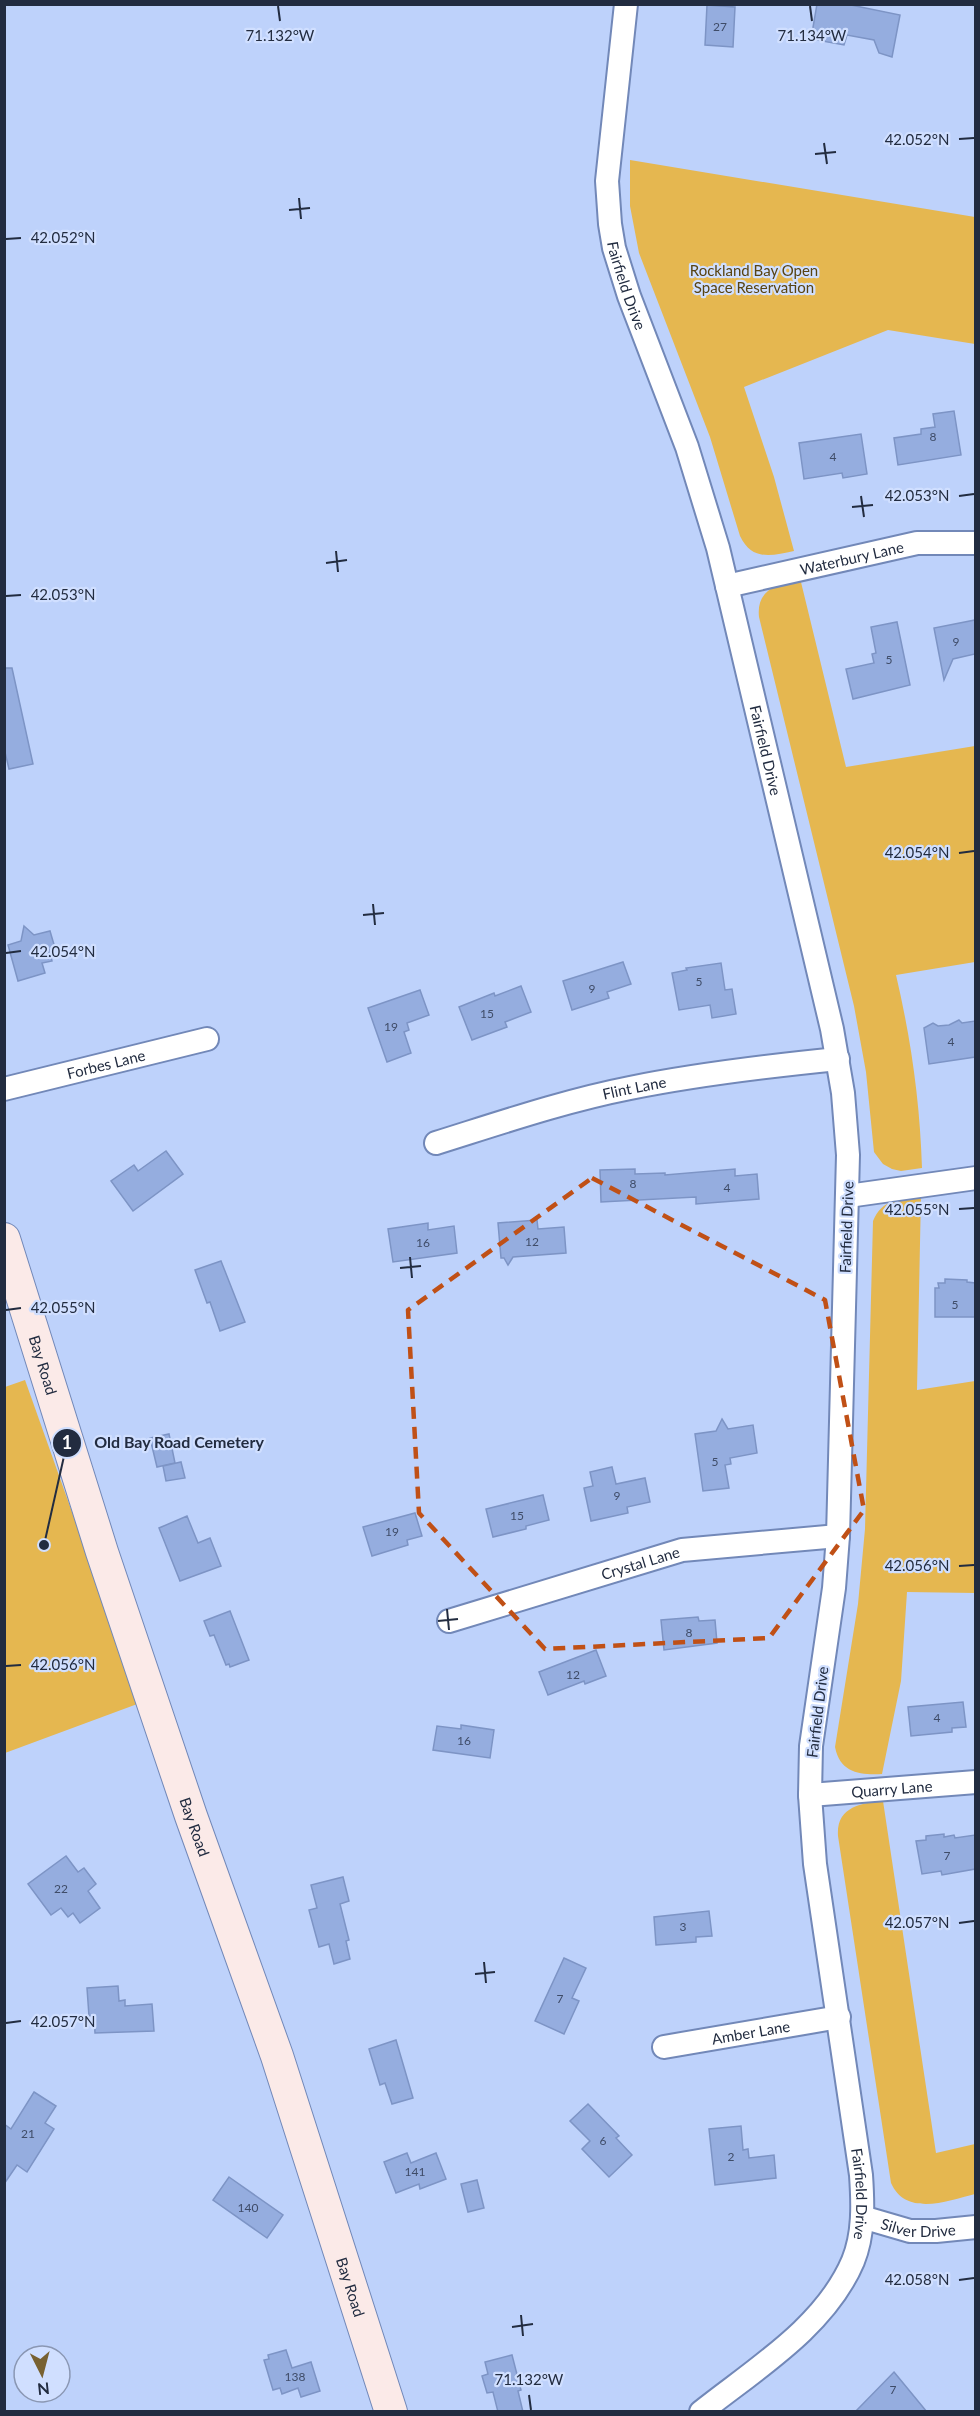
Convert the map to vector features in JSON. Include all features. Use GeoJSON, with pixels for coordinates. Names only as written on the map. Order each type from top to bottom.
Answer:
{"type":"FeatureCollection","features":[{"type":"Feature","properties":{"kind":"main road","name":"Bay Road"},"geometry":{"type":"LineString","coordinates":[[4,1239],[102,1552],[194,1827],[277,2056],[391,2412]]}},
{"type":"Feature","properties":{"kind":"street","name":"Fairfield Drive"},"geometry":{"type":"LineString","coordinates":[[626,4],[608,161],[610,224],[614,248],[629,296],[687,447],[727,586],[838,1059],[848,1155],[838,1536],[834,1588],[811,1746],[810,1795],[815,1864],[861,2175],[862,2217],[853,2260],[827,2302],[796,2337],[700,2412]]}},
{"type":"Feature","properties":{"kind":"street","name":"Waterbury Lane"},"geometry":{"type":"LineString","coordinates":[[727,586],[917,543],[975,543]]}},
{"type":"Feature","properties":{"kind":"street","name":"Forbes Lane"},"geometry":{"type":"LineString","coordinates":[[4,1089],[207,1040]]}},
{"type":"Feature","properties":{"kind":"street","name":"Flint Lane"},"geometry":{"type":"LineString","coordinates":[[436,1143],[549,1108],[628,1088],[734,1069],[838,1059]]}},
{"type":"Feature","properties":{"kind":"street"},"geometry":{"type":"LineString","coordinates":[[848,1196],[975,1178]]}},
{"type":"Feature","properties":{"kind":"street","name":"Crystal Lane"},"geometry":{"type":"LineString","coordinates":[[449,1621],[682,1550],[838,1536]]}},
{"type":"Feature","properties":{"kind":"street","name":"Quarry Lane"},"geometry":{"type":"LineString","coordinates":[[810,1795],[975,1782]]}},
{"type":"Feature","properties":{"kind":"street","name":"Amber Lane"},"geometry":{"type":"LineString","coordinates":[[664,2047],[839,2017]]}},
{"type":"Feature","properties":{"kind":"street","name":"Silver Drive"},"geometry":{"type":"LineString","coordinates":[[862,2217],[910,2231],[975,2227]]}},
{"type":"Feature","properties":{"kind":"highlighted area"},"geometry":{"type":"Polygon","coordinates":[[[592,1178],[825,1300],[864,1510],[769,1638],[545,1649],[419,1513],[408,1310],[592,1178]]]}},
{"type":"Feature","properties":{"kind":"green space","name":"Rockland Bay Open Space Reservation"},"geometry":{"type":"Polygon","coordinates":[[[630,160],[975,217],[975,344],[888,330],[744,387],[774,477],[794,551],[763,555],[750,550],[740,536],[710,437],[639,253],[630,206],[630,160]]]}},
{"type":"Feature","properties":{"kind":"green space"},"geometry":{"type":"Polygon","coordinates":[[[800,578],[846,767],[975,746],[975,962],[896,975],[914,1071],[922,1168],[901,1171],[892,1169],[883,1164],[874,1152],[866,1072],[854,1006],[759,617],[761,600],[770,589],[800,578]]]}},
{"type":"Feature","properties":{"kind":"green space"},"geometry":{"type":"Polygon","coordinates":[[[921,1195],[917,1390],[975,1381],[975,1593],[907,1592],[901,1681],[882,1774],[866,1774],[846,1767],[841,1762],[835,1747],[858,1604],[865,1529],[873,1221],[881,1208],[892,1201],[921,1195]]]}},
{"type":"Feature","properties":{"kind":"green space"},"geometry":{"type":"Polygon","coordinates":[[[25,1380],[140,1703],[5,1753],[5,1387],[25,1380]]]}},
{"type":"Feature","properties":{"kind":"green space"},"geometry":{"type":"Polygon","coordinates":[[[883,1801],[936,2153],[975,2144],[975,2194],[941,2203],[928,2204],[907,2200],[898,2194],[891,2183],[838,1836],[841,1819],[852,1808],[883,1801]]]}},
{"type":"Feature","properties":{"kind":"building"},"geometry":{"type":"Polygon","coordinates":[[[817,4],[846,4],[900,15],[892,57],[879,53],[874,40],[847,35],[844,45],[811,39],[817,4]]]}},
{"type":"Feature","properties":{"kind":"building"},"geometry":{"type":"Polygon","coordinates":[[[707,5],[735,7],[733,47],[705,45],[707,5]]]}},
{"type":"Feature","properties":{"kind":"building"},"geometry":{"type":"Polygon","coordinates":[[[954,411],[961,455],[898,465],[894,438],[921,434],[921,429],[935,427],[933,414],[954,411]]]}},
{"type":"Feature","properties":{"kind":"building"},"geometry":{"type":"Polygon","coordinates":[[[861,434],[867,474],[843,478],[842,473],[804,479],[799,443],[861,434]]]}},
{"type":"Feature","properties":{"kind":"building"},"geometry":{"type":"Polygon","coordinates":[[[975,620],[975,654],[953,659],[944,680],[934,628],[975,620]]]}},
{"type":"Feature","properties":{"kind":"building"},"geometry":{"type":"Polygon","coordinates":[[[897,622],[910,685],[853,699],[846,669],[874,663],[872,654],[876,653],[871,627],[897,622]]]}},
{"type":"Feature","properties":{"kind":"building"},"geometry":{"type":"Polygon","coordinates":[[[4,668],[12,668],[33,764],[9,769],[4,748],[4,668]]]}},
{"type":"Feature","properties":{"kind":"building"},"geometry":{"type":"Polygon","coordinates":[[[24,926],[34,935],[50,931],[55,948],[49,950],[52,961],[42,963],[45,973],[18,981],[8,945],[21,941],[24,926]]]}},
{"type":"Feature","properties":{"kind":"building"},"geometry":{"type":"Polygon","coordinates":[[[623,962],[631,984],[607,992],[609,998],[572,1010],[563,981],[623,962]]]}},
{"type":"Feature","properties":{"kind":"building"},"geometry":{"type":"Polygon","coordinates":[[[721,963],[725,990],[732,989],[736,1014],[712,1018],[710,1005],[679,1010],[672,973],[687,970],[686,968],[721,963]]]}},
{"type":"Feature","properties":{"kind":"building"},"geometry":{"type":"Polygon","coordinates":[[[521,986],[531,1012],[505,1022],[507,1027],[472,1040],[459,1007],[494,993],[495,996],[521,986]]]}},
{"type":"Feature","properties":{"kind":"building"},"geometry":{"type":"Polygon","coordinates":[[[420,990],[429,1015],[407,1023],[409,1030],[404,1032],[411,1053],[387,1062],[368,1008],[420,990]]]}},
{"type":"Feature","properties":{"kind":"building"},"geometry":{"type":"Polygon","coordinates":[[[959,1020],[962,1023],[975,1021],[975,1057],[929,1064],[924,1028],[933,1023],[938,1026],[949,1025],[959,1020]]]}},
{"type":"Feature","properties":{"kind":"building"},"geometry":{"type":"Polygon","coordinates":[[[166,1151],[183,1174],[133,1211],[111,1181],[134,1165],[138,1171],[166,1151]]]}},
{"type":"Feature","properties":{"kind":"building"},"geometry":{"type":"Polygon","coordinates":[[[635,1169],[635,1174],[665,1173],[665,1175],[735,1169],[735,1176],[757,1174],[759,1199],[696,1204],[696,1197],[601,1202],[600,1170],[635,1169]]]}},
{"type":"Feature","properties":{"kind":"building"},"geometry":{"type":"Polygon","coordinates":[[[537,1220],[538,1229],[564,1227],[566,1253],[513,1257],[508,1265],[504,1258],[501,1258],[498,1223],[537,1220]]]}},
{"type":"Feature","properties":{"kind":"building"},"geometry":{"type":"Polygon","coordinates":[[[428,1223],[428,1230],[454,1226],[457,1253],[393,1262],[388,1229],[428,1223]]]}},
{"type":"Feature","properties":{"kind":"building"},"geometry":{"type":"Polygon","coordinates":[[[221,1261],[245,1322],[220,1331],[195,1270],[221,1261]]]}},
{"type":"Feature","properties":{"kind":"building"},"geometry":{"type":"Polygon","coordinates":[[[945,1279],[967,1280],[967,1282],[975,1283],[975,1317],[935,1317],[935,1288],[939,1288],[938,1283],[945,1283],[945,1279]]]}},
{"type":"Feature","properties":{"kind":"building"},"geometry":{"type":"Polygon","coordinates":[[[722,1419],[728,1429],[753,1425],[757,1453],[730,1458],[731,1464],[725,1465],[729,1488],[703,1491],[695,1434],[716,1431],[722,1419]]]}},
{"type":"Feature","properties":{"kind":"building"},"geometry":{"type":"Polygon","coordinates":[[[169,1434],[175,1463],[157,1467],[150,1438],[169,1434]]]}},
{"type":"Feature","properties":{"kind":"building"},"geometry":{"type":"Polygon","coordinates":[[[181,1462],[185,1478],[166,1481],[163,1466],[181,1462]]]}},
{"type":"Feature","properties":{"kind":"building"},"geometry":{"type":"Polygon","coordinates":[[[612,1467],[616,1484],[645,1478],[650,1502],[627,1507],[628,1513],[591,1521],[584,1488],[593,1486],[590,1472],[612,1467]]]}},
{"type":"Feature","properties":{"kind":"building"},"geometry":{"type":"Polygon","coordinates":[[[543,1495],[549,1520],[526,1526],[526,1529],[493,1537],[486,1509],[543,1495]]]}},
{"type":"Feature","properties":{"kind":"building"},"geometry":{"type":"Polygon","coordinates":[[[415,1513],[422,1536],[407,1540],[408,1545],[372,1556],[363,1527],[415,1513]]]}},
{"type":"Feature","properties":{"kind":"building"},"geometry":{"type":"Polygon","coordinates":[[[187,1516],[198,1543],[210,1538],[221,1566],[180,1581],[159,1528],[187,1516]]]}},
{"type":"Feature","properties":{"kind":"building"},"geometry":{"type":"Polygon","coordinates":[[[230,1611],[249,1660],[230,1667],[229,1664],[226,1665],[214,1635],[210,1636],[204,1621],[230,1611]]]}},
{"type":"Feature","properties":{"kind":"building"},"geometry":{"type":"Polygon","coordinates":[[[698,1617],[699,1621],[715,1620],[717,1643],[664,1650],[661,1620],[698,1617]]]}},
{"type":"Feature","properties":{"kind":"building"},"geometry":{"type":"Polygon","coordinates":[[[596,1650],[606,1676],[585,1684],[584,1681],[548,1695],[539,1672],[596,1650]]]}},
{"type":"Feature","properties":{"kind":"building"},"geometry":{"type":"Polygon","coordinates":[[[963,1702],[966,1727],[952,1728],[952,1732],[911,1736],[908,1707],[963,1702]]]}},
{"type":"Feature","properties":{"kind":"building"},"geometry":{"type":"Polygon","coordinates":[[[461,1725],[494,1730],[490,1758],[433,1750],[437,1726],[461,1729],[461,1725]]]}},
{"type":"Feature","properties":{"kind":"building"},"geometry":{"type":"Polygon","coordinates":[[[944,1834],[944,1837],[954,1835],[955,1838],[975,1835],[975,1869],[942,1875],[941,1871],[922,1874],[916,1841],[926,1840],[926,1836],[944,1834]]]}},
{"type":"Feature","properties":{"kind":"building"},"geometry":{"type":"Polygon","coordinates":[[[66,1856],[78,1872],[84,1868],[96,1884],[88,1891],[100,1908],[80,1923],[73,1913],[68,1917],[61,1908],[51,1915],[28,1884],[66,1856]]]}},
{"type":"Feature","properties":{"kind":"building"},"geometry":{"type":"Polygon","coordinates":[[[343,1877],[349,1901],[340,1904],[349,1940],[346,1941],[350,1959],[334,1964],[329,1944],[319,1947],[309,1910],[317,1908],[311,1885],[343,1877]]]}},
{"type":"Feature","properties":{"kind":"building"},"geometry":{"type":"Polygon","coordinates":[[[709,1911],[712,1936],[696,1937],[696,1942],[656,1945],[654,1917],[709,1911]]]}},
{"type":"Feature","properties":{"kind":"building"},"geometry":{"type":"Polygon","coordinates":[[[564,1958],[586,1968],[572,1998],[579,2001],[564,2034],[535,2021],[564,1958]]]}},
{"type":"Feature","properties":{"kind":"building"},"geometry":{"type":"Polygon","coordinates":[[[118,1986],[119,2001],[125,2000],[125,2006],[152,2004],[154,2031],[95,2033],[94,2015],[89,2016],[87,1988],[118,1986]]]}},
{"type":"Feature","properties":{"kind":"building"},"geometry":{"type":"Polygon","coordinates":[[[396,2040],[413,2098],[392,2104],[385,2083],[380,2085],[369,2049],[396,2040]]]}},
{"type":"Feature","properties":{"kind":"building"},"geometry":{"type":"Polygon","coordinates":[[[34,2092],[56,2106],[45,2123],[54,2129],[27,2172],[17,2165],[4,2184],[4,2124],[11,2129],[34,2092]]]}},
{"type":"Feature","properties":{"kind":"building"},"geometry":{"type":"Polygon","coordinates":[[[588,2104],[619,2136],[616,2138],[632,2155],[609,2177],[582,2149],[590,2141],[570,2121],[588,2104]]]}},
{"type":"Feature","properties":{"kind":"building"},"geometry":{"type":"Polygon","coordinates":[[[741,2126],[743,2150],[748,2149],[749,2158],[774,2155],[776,2178],[715,2185],[709,2129],[741,2126]]]}},
{"type":"Feature","properties":{"kind":"building"},"geometry":{"type":"Polygon","coordinates":[[[407,2153],[411,2163],[436,2153],[446,2179],[420,2189],[419,2184],[396,2193],[384,2162],[407,2153]]]}},
{"type":"Feature","properties":{"kind":"building"},"geometry":{"type":"Polygon","coordinates":[[[229,2177],[283,2215],[267,2238],[213,2200],[229,2177]]]}},
{"type":"Feature","properties":{"kind":"building"},"geometry":{"type":"Polygon","coordinates":[[[477,2180],[484,2208],[468,2212],[461,2184],[477,2180]]]}},
{"type":"Feature","properties":{"kind":"building"},"geometry":{"type":"Polygon","coordinates":[[[286,2350],[292,2368],[311,2362],[320,2391],[301,2397],[298,2388],[282,2394],[280,2388],[273,2390],[264,2360],[269,2359],[268,2355],[286,2350]]]}},
{"type":"Feature","properties":{"kind":"building"},"geometry":{"type":"Polygon","coordinates":[[[512,2355],[521,2390],[518,2391],[523,2412],[498,2412],[493,2392],[487,2393],[482,2376],[488,2374],[485,2362],[512,2355]]]}},
{"type":"Feature","properties":{"kind":"building"},"geometry":{"type":"Polygon","coordinates":[[[894,2372],[927,2412],[855,2412],[894,2372]]]}},
{"type":"Feature","properties":{"kind":"place","name":"Old Bay Road Cemetery"},"geometry":{"type":"Point","coordinates":[44,1545]}}]}
